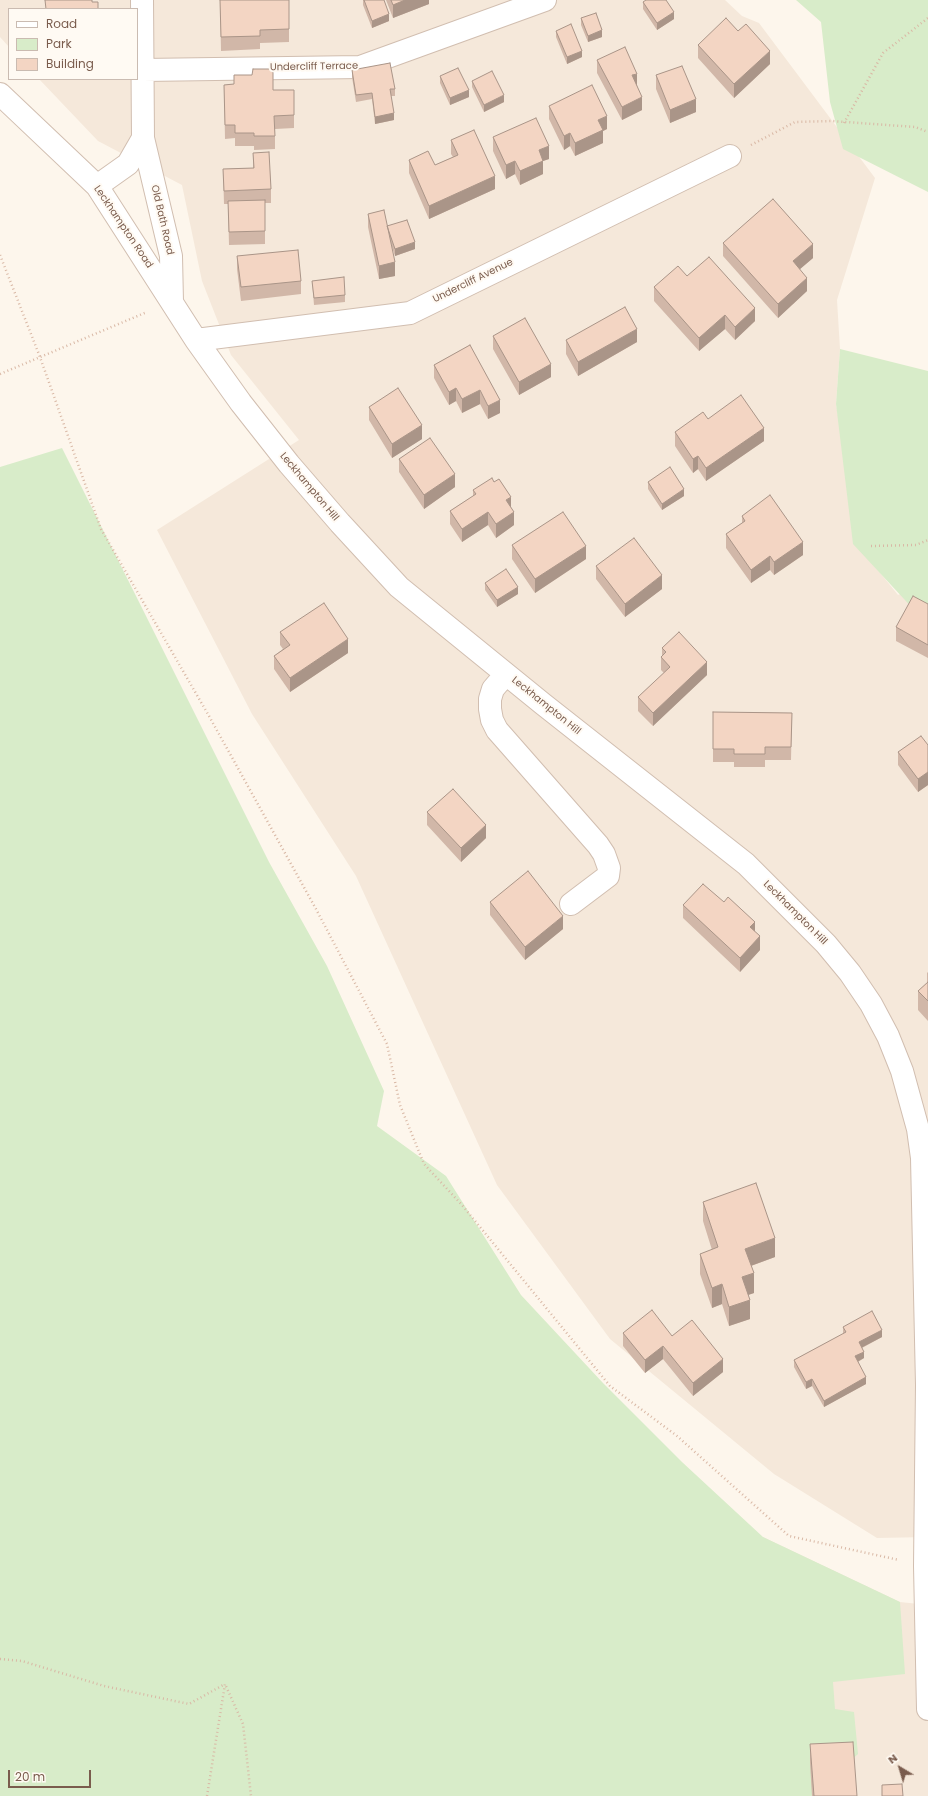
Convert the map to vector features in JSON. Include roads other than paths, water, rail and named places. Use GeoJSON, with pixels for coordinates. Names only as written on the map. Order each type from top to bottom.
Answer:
{"type":"FeatureCollection","features":[{"type":"Feature","properties":{"kind":"street","name":"Old Bath Road"},"geometry":{"type":"LineString","coordinates":[[142,0],[143,138],[171,256],[172,302]]}},
{"type":"Feature","properties":{"kind":"street","name":"Undercliff Terrace"},"geometry":{"type":"LineString","coordinates":[[143,70],[360,67],[545,0]]}},
{"type":"Feature","properties":{"kind":"street","name":"Leckhampton Road"},"geometry":{"type":"LineString","coordinates":[[0,94],[98,186],[196,340]]}},
{"type":"Feature","properties":{"kind":"street","name":"Old Bath Road"},"geometry":{"type":"LineString","coordinates":[[98,186],[128,164],[143,138]]}},
{"type":"Feature","properties":{"kind":"street","name":"Undercliff Avenue"},"geometry":{"type":"LineString","coordinates":[[196,340],[410,313],[730,156]]}},
{"type":"Feature","properties":{"kind":"street","name":"Leckhampton Hill"},"geometry":{"type":"LineString","coordinates":[[196,340],[289,464],[340,524],[399,587],[506,674],[746,864],[826,944],[850,973],[871,1004],[888,1036],[911,1100],[922,1158],[927,1385],[926,1566],[928,1709]]}},
{"type":"Feature","properties":{"kind":"street"},"geometry":{"type":"LineString","coordinates":[[506,674],[493,689],[490,699],[491,714],[497,730],[598,845],[604,854],[609,868],[608,876],[571,904]]}}]}
